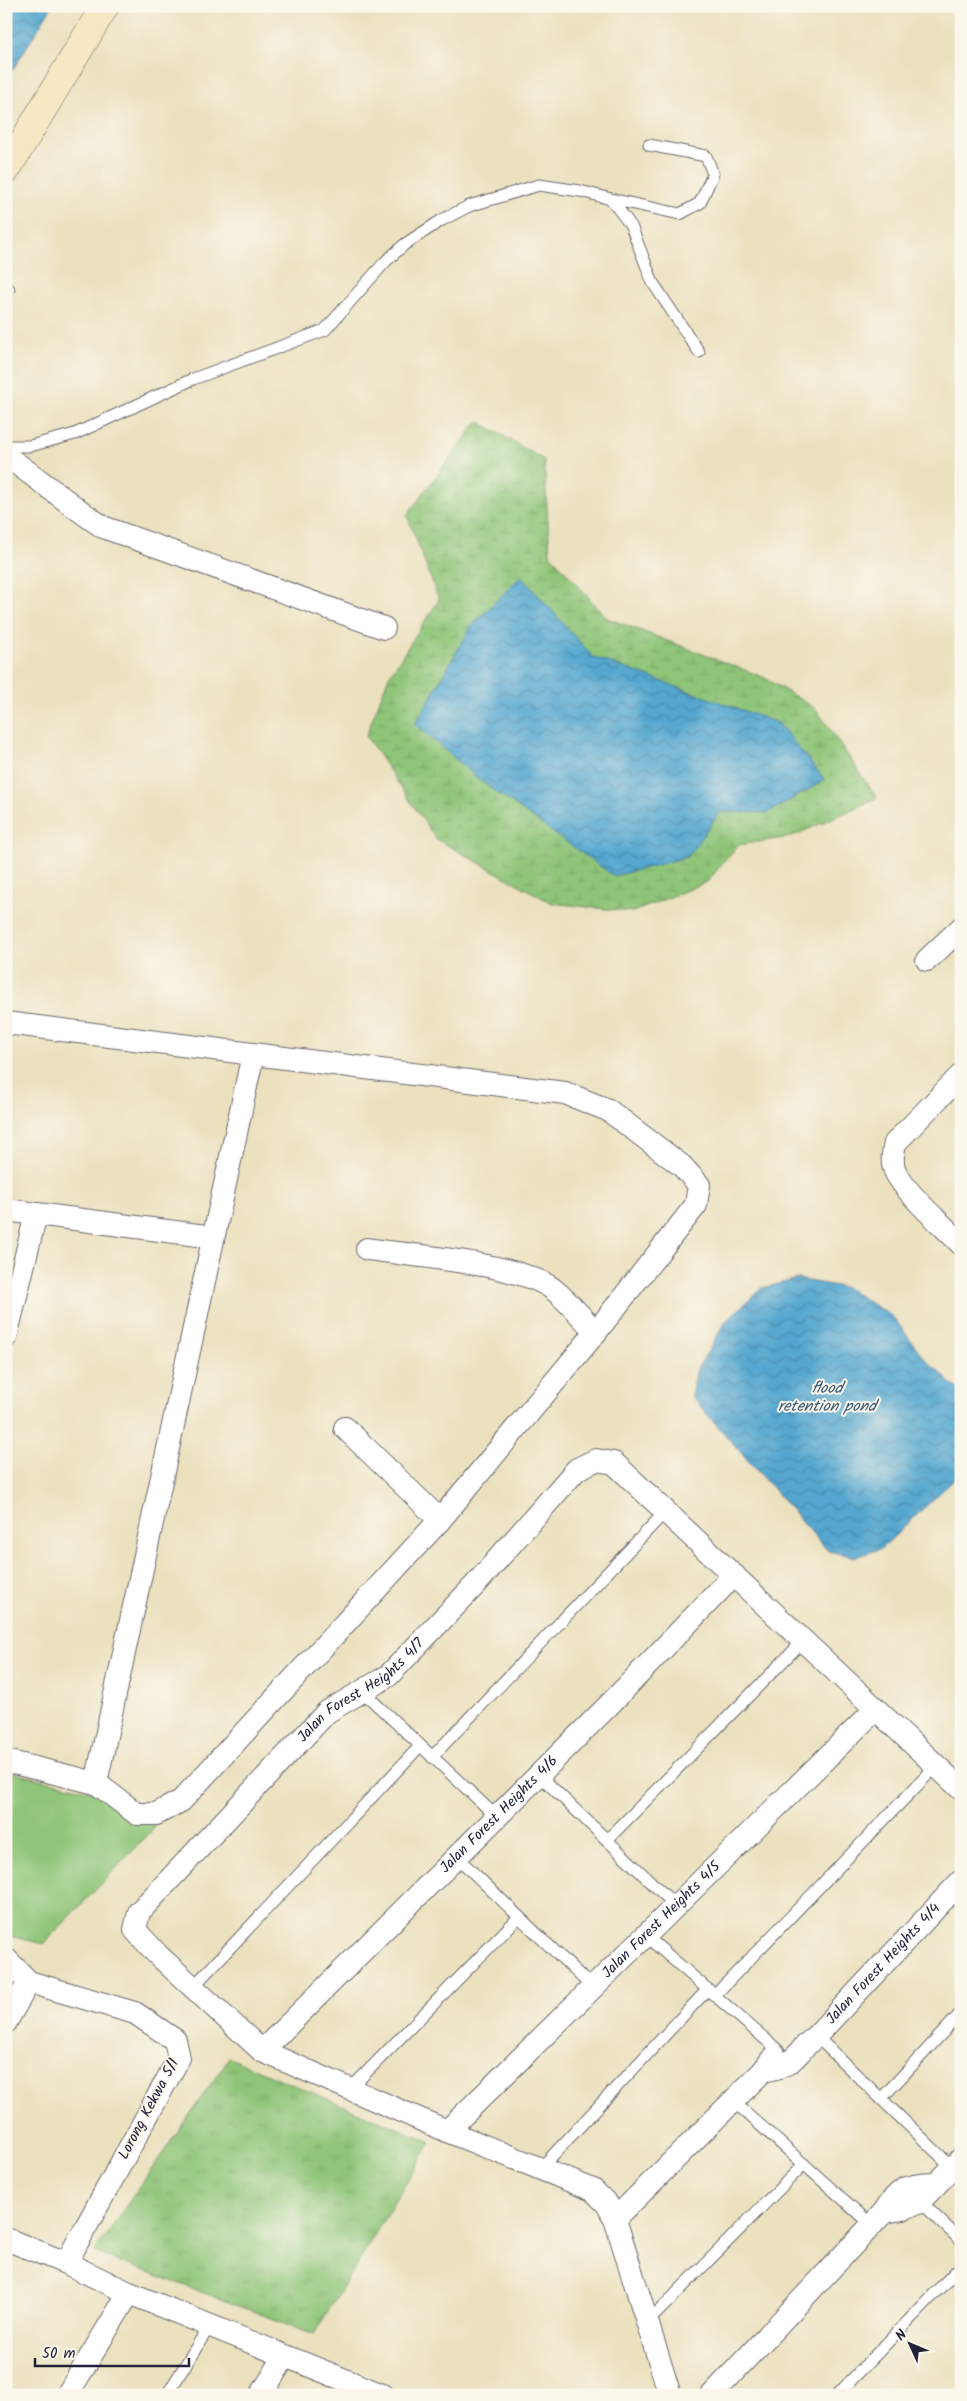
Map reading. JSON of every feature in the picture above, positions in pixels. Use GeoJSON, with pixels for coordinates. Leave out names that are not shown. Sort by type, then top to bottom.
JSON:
{"type":"FeatureCollection","features":[{"type":"Feature","properties":{"kind":"street"},"geometry":{"type":"LineString","coordinates":[[6,170],[105,6]]}},
{"type":"Feature","properties":{"kind":"street"},"geometry":{"type":"LineString","coordinates":[[6,456],[52,488],[75,509],[103,527],[384,628]]}},
{"type":"Feature","properties":{"kind":"street"},"geometry":{"type":"LineString","coordinates":[[928,960],[961,928]]}},
{"type":"Feature","properties":{"kind":"street"},"geometry":{"type":"LineString","coordinates":[[6,1023],[565,1093],[608,1110],[682,1166],[699,1185],[696,1205],[596,1332],[440,1520],[181,1801],[156,1814],[137,1814],[96,1783],[6,1761]]}},
{"type":"Feature","properties":{"kind":"street"},"geometry":{"type":"LineString","coordinates":[[96,1783],[253,1054]]}},
{"type":"Feature","properties":{"kind":"street"},"geometry":{"type":"LineString","coordinates":[[961,1075],[895,1143],[892,1156],[895,1170],[906,1188],[961,1244]]}},
{"type":"Feature","properties":{"kind":"street"},"geometry":{"type":"LineString","coordinates":[[6,1210],[213,1237]]}},
{"type":"Feature","properties":{"kind":"street"},"geometry":{"type":"LineString","coordinates":[[6,1337],[36,1214]]}},
{"type":"Feature","properties":{"kind":"street"},"geometry":{"type":"LineString","coordinates":[[367,1250],[487,1267],[530,1277],[552,1289],[596,1332]]}},
{"type":"Feature","properties":{"kind":"street"},"geometry":{"type":"LineString","coordinates":[[345,1428],[440,1520]]}},
{"type":"Feature","properties":{"kind":"street","name":"Jalan Forest Heights 4/7"},"geometry":{"type":"LineString","coordinates":[[192,1987],[158,1955],[136,1930],[139,1912],[327,1712],[388,1676],[476,1584],[577,1469],[596,1460],[614,1463],[666,1511]]}},
{"type":"Feature","properties":{"kind":"street"},"geometry":{"type":"LineString","coordinates":[[666,1511],[961,1789]]}},
{"type":"Feature","properties":{"kind":"street","name":"Jalan Forest Heights 4/6"},"geometry":{"type":"LineString","coordinates":[[262,2051],[610,1704],[734,1575]]}},
{"type":"Feature","properties":{"kind":"street","name":"Jalan Forest Heights 4/5"},"geometry":{"type":"LineString","coordinates":[[447,2131],[876,1709]]}},
{"type":"Feature","properties":{"kind":"street","name":"Jalan Forest Heights 4/4"},"geometry":{"type":"LineString","coordinates":[[763,2071],[791,2063],[961,1881]]}},
{"type":"Feature","properties":{"kind":"street"},"geometry":{"type":"LineString","coordinates":[[6,1959],[29,1982],[6,2022]]}},
{"type":"Feature","properties":{"kind":"street","name":"Lorong Kekwa 5/1"},"geometry":{"type":"LineString","coordinates":[[29,1982],[135,2013],[175,2040],[179,2058],[66,2263]]}},
{"type":"Feature","properties":{"kind":"street"},"geometry":{"type":"LineString","coordinates":[[192,1987],[262,2051],[447,2131],[593,2190],[607,2204],[615,2219],[670,2395]]}},
{"type":"Feature","properties":{"kind":"street"},"geometry":{"type":"LineString","coordinates":[[779,2051],[810,2041]]}},
{"type":"Feature","properties":{"kind":"street","name":"Jalan Forest Heights 4/4"},"geometry":{"type":"LineString","coordinates":[[615,2219],[763,2071],[779,2051]]}},
{"type":"Feature","properties":{"kind":"street"},"geometry":{"type":"LineString","coordinates":[[878,2219],[920,2200],[957,2164]]}},
{"type":"Feature","properties":{"kind":"street"},"geometry":{"type":"LineString","coordinates":[[712,2395],[878,2219],[895,2195],[911,2186],[935,2184]]}},
{"type":"Feature","properties":{"kind":"street"},"geometry":{"type":"LineString","coordinates":[[6,2239],[66,2263],[129,2293],[372,2393]]}},
{"type":"Feature","properties":{"kind":"street"},"geometry":{"type":"LineString","coordinates":[[67,2395],[129,2293]]}},
{"type":"Feature","properties":{"kind":"street"},"geometry":{"type":"LineString","coordinates":[[261,2395],[285,2356]]}},
{"type":"Feature","properties":{"kind":"lane"},"geometry":{"type":"LineString","coordinates":[[6,446],[30,446],[75,434],[193,379],[325,330],[386,262],[405,244],[442,220],[469,206],[539,184],[580,191],[680,214],[700,203],[713,174],[706,156],[649,145]]}},
{"type":"Feature","properties":{"kind":"lane"},"geometry":{"type":"LineString","coordinates":[[611,199],[631,226],[653,283],[699,352]]}},
{"type":"Feature","properties":{"kind":"lane"},"geometry":{"type":"LineString","coordinates":[[432,1757],[666,1511]]}},
{"type":"Feature","properties":{"kind":"lane"},"geometry":{"type":"LineString","coordinates":[[607,1840],[804,1640]]}},
{"type":"Feature","properties":{"kind":"lane"},"geometry":{"type":"LineString","coordinates":[[362,1691],[497,1817]]}},
{"type":"Feature","properties":{"kind":"lane"},"geometry":{"type":"LineString","coordinates":[[192,1987],[420,1746]]}},
{"type":"Feature","properties":{"kind":"lane"},"geometry":{"type":"LineString","coordinates":[[541,2168],[711,1992],[936,1766]]}},
{"type":"Feature","properties":{"kind":"lane"},"geometry":{"type":"LineString","coordinates":[[539,1775],[676,1906]]}},
{"type":"Feature","properties":{"kind":"lane"},"geometry":{"type":"LineString","coordinates":[[457,1857],[593,1988]]}},
{"type":"Feature","properties":{"kind":"lane"},"geometry":{"type":"LineString","coordinates":[[350,2089],[519,1917]]}},
{"type":"Feature","properties":{"kind":"lane"},"geometry":{"type":"LineString","coordinates":[[646,1936],[779,2051]]}},
{"type":"Feature","properties":{"kind":"lane"},"geometry":{"type":"LineString","coordinates":[[881,2099],[961,2013]]}},
{"type":"Feature","properties":{"kind":"lane"},"geometry":{"type":"LineString","coordinates":[[810,2041],[957,2164]]}},
{"type":"Feature","properties":{"kind":"lane"},"geometry":{"type":"LineString","coordinates":[[732,2100],[804,2164],[878,2219]]}},
{"type":"Feature","properties":{"kind":"lane"},"geometry":{"type":"LineString","coordinates":[[647,2323],[804,2164]]}},
{"type":"Feature","properties":{"kind":"lane"},"geometry":{"type":"LineString","coordinates":[[920,2200],[961,2241]]}},
{"type":"Feature","properties":{"kind":"lane"},"geometry":{"type":"LineString","coordinates":[[837,2395],[961,2266]]}},
{"type":"Feature","properties":{"kind":"lane"},"geometry":{"type":"LineString","coordinates":[[167,2395],[210,2326]]}},
{"type":"Feature","properties":{"kind":"green space"},"geometry":{"type":"Polygon","coordinates":[[[478,421],[544,460],[550,554],[607,618],[763,677],[816,709],[877,798],[791,837],[738,845],[707,882],[633,912],[552,903],[436,839],[366,736],[389,676],[439,600],[407,515],[478,421]]]}},
{"type":"Feature","properties":{"kind":"green space"},"geometry":{"type":"Polygon","coordinates":[[[6,1771],[92,1791],[159,1823],[44,1944],[6,1935],[6,1771]]]}},
{"type":"Feature","properties":{"kind":"green space"},"geometry":{"type":"Polygon","coordinates":[[[229,2058],[431,2142],[314,2334],[94,2252],[229,2058]]]}},
{"type":"Feature","properties":{"kind":"water"},"geometry":{"type":"Polygon","coordinates":[[[6,6],[52,6],[6,81],[6,6]]]}},
{"type":"Feature","properties":{"kind":"water"},"geometry":{"type":"Polygon","coordinates":[[[521,576],[593,657],[778,723],[825,780],[768,813],[720,812],[687,857],[614,876],[482,782],[415,724],[472,625],[521,576]]]}},
{"type":"Feature","properties":{"kind":"water","name":"flood retention pond"},"geometry":{"type":"Polygon","coordinates":[[[798,1279],[847,1288],[893,1317],[925,1359],[961,1392],[961,1473],[882,1548],[856,1557],[828,1551],[691,1396],[697,1369],[727,1320],[762,1288],[798,1279]]]}}]}
